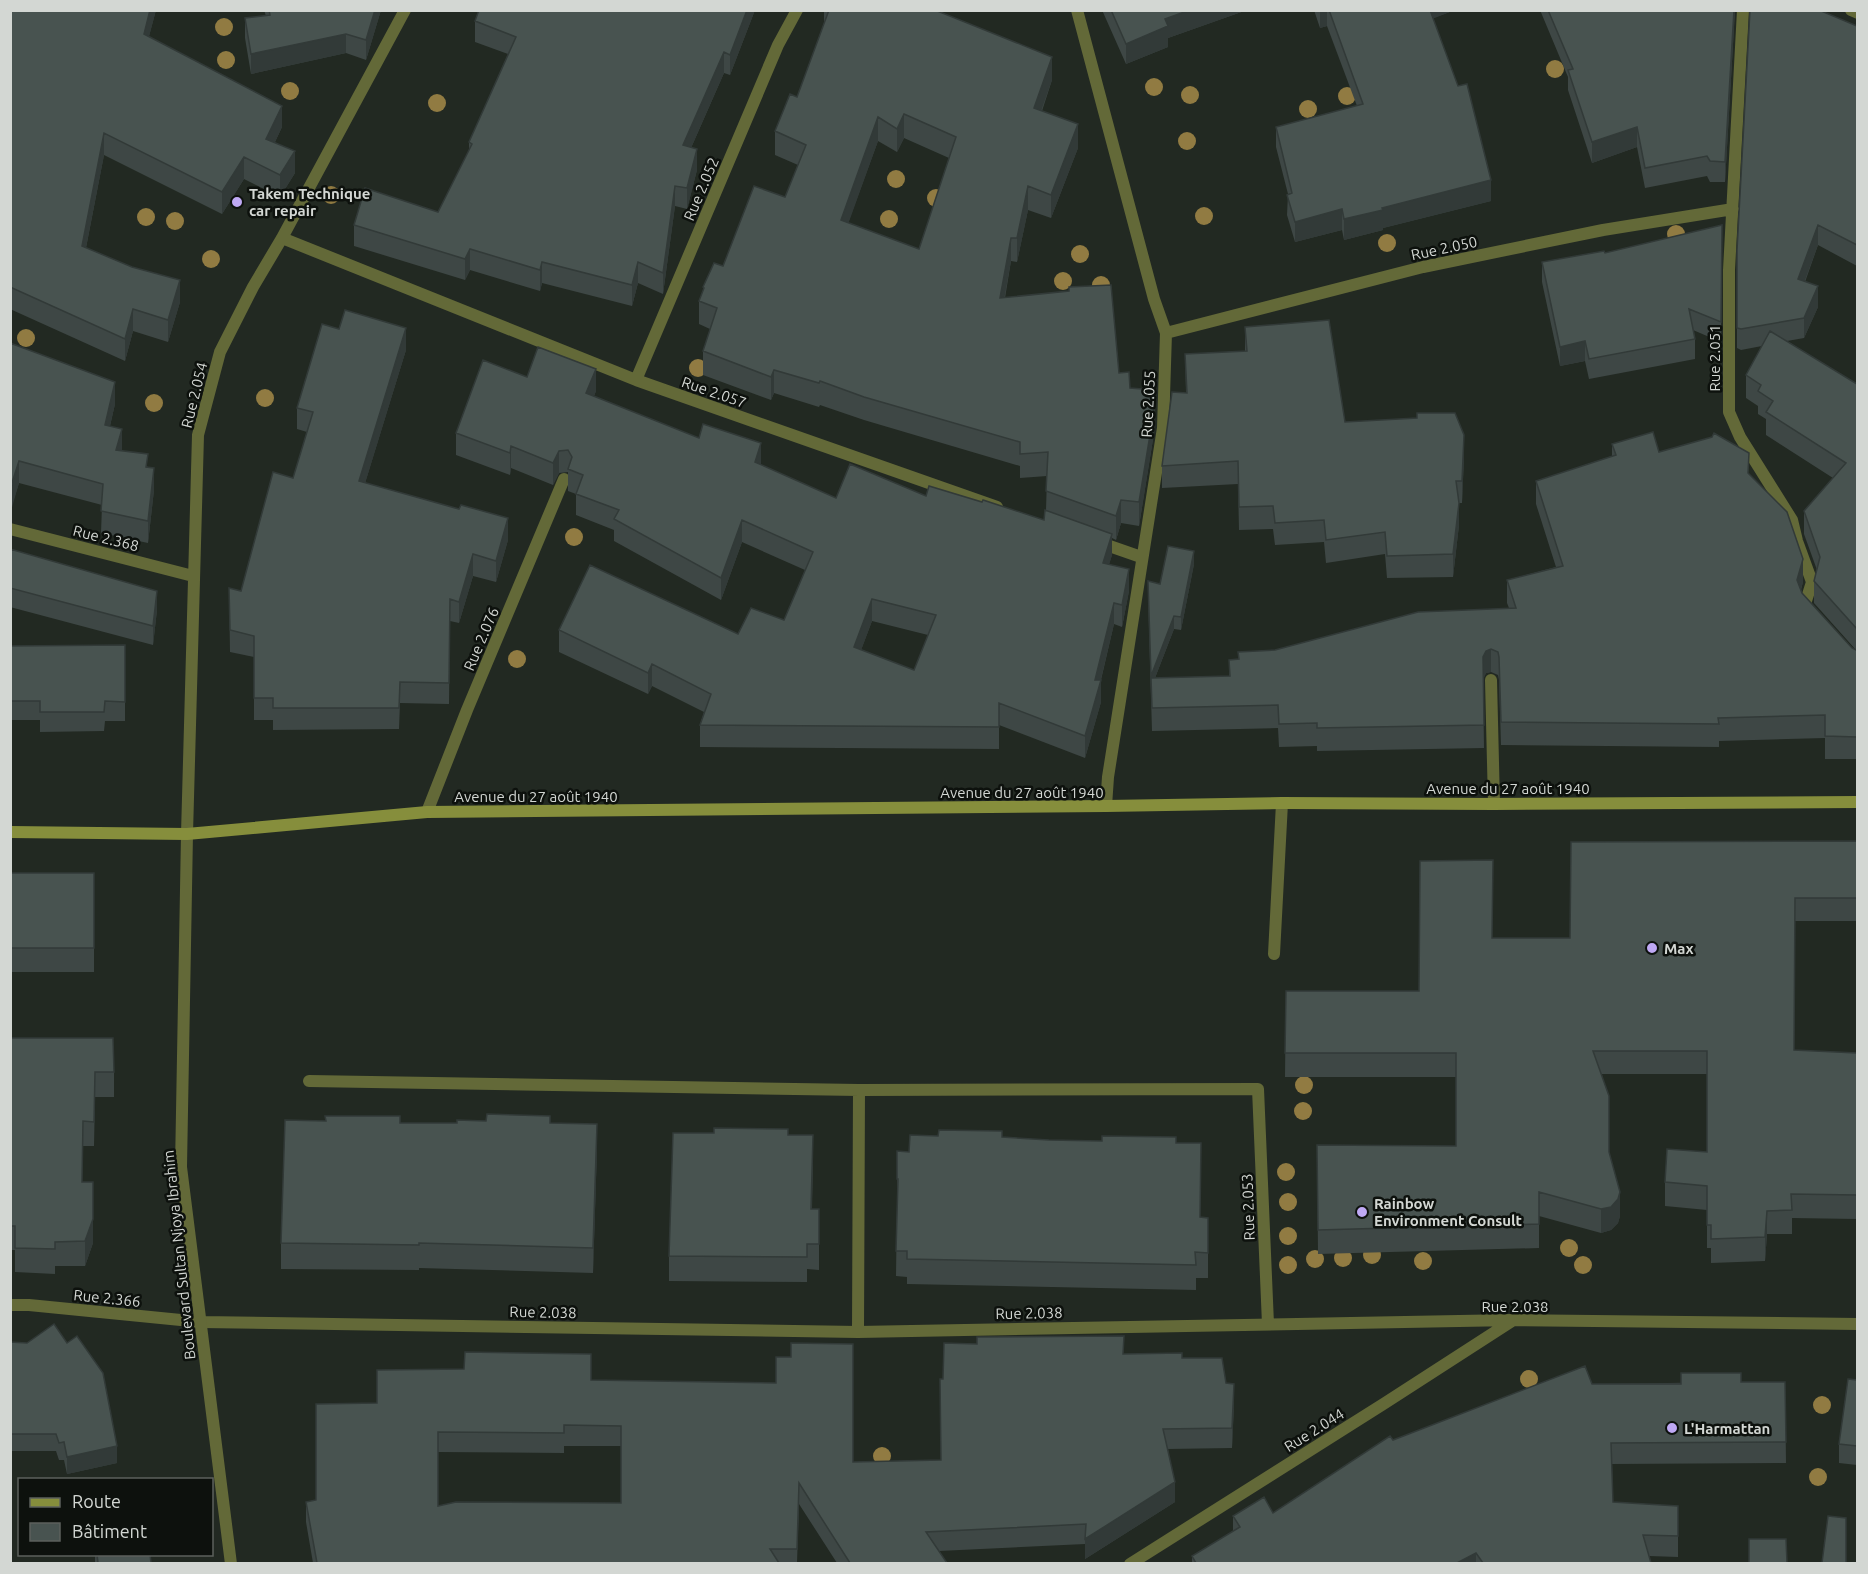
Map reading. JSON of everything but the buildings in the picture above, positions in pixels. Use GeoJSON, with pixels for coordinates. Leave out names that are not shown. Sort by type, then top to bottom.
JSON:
{"type":"FeatureCollection","features":[{"type":"Feature","properties":{"kind":"main road","name":"Avenue du 27 août 1940"},"geometry":{"type":"LineString","coordinates":[[10,832],[187,834],[427,812],[1282,803],[1857,802]]}},
{"type":"Feature","properties":{"kind":"street","name":"Rue 2.054"},"geometry":{"type":"LineString","coordinates":[[187,834],[198,435],[220,352],[253,287],[282,238],[405,10]]}},
{"type":"Feature","properties":{"kind":"street","name":"Rue 2.052"},"geometry":{"type":"LineString","coordinates":[[636,380],[778,45],[797,10]]}},
{"type":"Feature","properties":{"kind":"street","name":"Rue 2.055"},"geometry":{"type":"LineString","coordinates":[[1077,10],[1154,299],[1166,333],[1163,428],[1108,777],[1106,806]]}},
{"type":"Feature","properties":{"kind":"street","name":"Rue 2.051"},"geometry":{"type":"LineString","coordinates":[[1743,10],[1729,270],[1729,412],[1740,437],[1792,520],[1812,582],[1805,604],[1817,621]]}},
{"type":"Feature","properties":{"kind":"street"},"geometry":{"type":"LineString","coordinates":[[1851,10],[1857,13]]}},
{"type":"Feature","properties":{"kind":"street","name":"Rue 2.050"},"geometry":{"type":"LineString","coordinates":[[1166,333],[1423,267],[1603,230],[1733,209]]}},
{"type":"Feature","properties":{"kind":"street","name":"Rue 2.057"},"geometry":{"type":"LineString","coordinates":[[282,238],[636,380],[1007,510]]}},
{"type":"Feature","properties":{"kind":"street","name":"Rue 2.076"},"geometry":{"type":"LineString","coordinates":[[427,812],[467,710],[564,479]]}},
{"type":"Feature","properties":{"kind":"street","name":"Rue 2.368"},"geometry":{"type":"LineString","coordinates":[[10,529],[193,576]]}},
{"type":"Feature","properties":{"kind":"street"},"geometry":{"type":"LineString","coordinates":[[1085,538],[1142,557]]}},
{"type":"Feature","properties":{"kind":"street"},"geometry":{"type":"LineString","coordinates":[[1491,680],[1494,804]]}},
{"type":"Feature","properties":{"kind":"street"},"geometry":{"type":"LineString","coordinates":[[1274,954],[1282,803]]}},
{"type":"Feature","properties":{"kind":"street","name":"Boulevard Sultan Njoya Ibrahim"},"geometry":{"type":"LineString","coordinates":[[187,834],[181,1167],[231,1563]]}},
{"type":"Feature","properties":{"kind":"street"},"geometry":{"type":"LineString","coordinates":[[309,1081],[859,1090],[858,1332]]}},
{"type":"Feature","properties":{"kind":"street","name":"Rue 2.053"},"geometry":{"type":"LineString","coordinates":[[859,1090],[1258,1089],[1268,1323]]}},
{"type":"Feature","properties":{"kind":"street","name":"Rue 2.366"},"geometry":{"type":"LineString","coordinates":[[10,1305],[201,1322]]}},
{"type":"Feature","properties":{"kind":"street","name":"Rue 2.038"},"geometry":{"type":"LineString","coordinates":[[201,1322],[858,1332],[1513,1320],[1857,1324]]}},
{"type":"Feature","properties":{"kind":"street","name":"Rue 2.044"},"geometry":{"type":"LineString","coordinates":[[1130,1563],[1385,1404],[1513,1320]]}},
{"type":"Feature","properties":{"kind":"place","name":"Takem Technique car repair"},"geometry":{"type":"Point","coordinates":[237,202]}},
{"type":"Feature","properties":{"kind":"place","name":"Max"},"geometry":{"type":"Point","coordinates":[1652,948]}},
{"type":"Feature","properties":{"kind":"place","name":"Rainbow Environment Consult"},"geometry":{"type":"Point","coordinates":[1362,1212]}},
{"type":"Feature","properties":{"kind":"place","name":"L'Harmattan"},"geometry":{"type":"Point","coordinates":[1672,1428]}}]}
